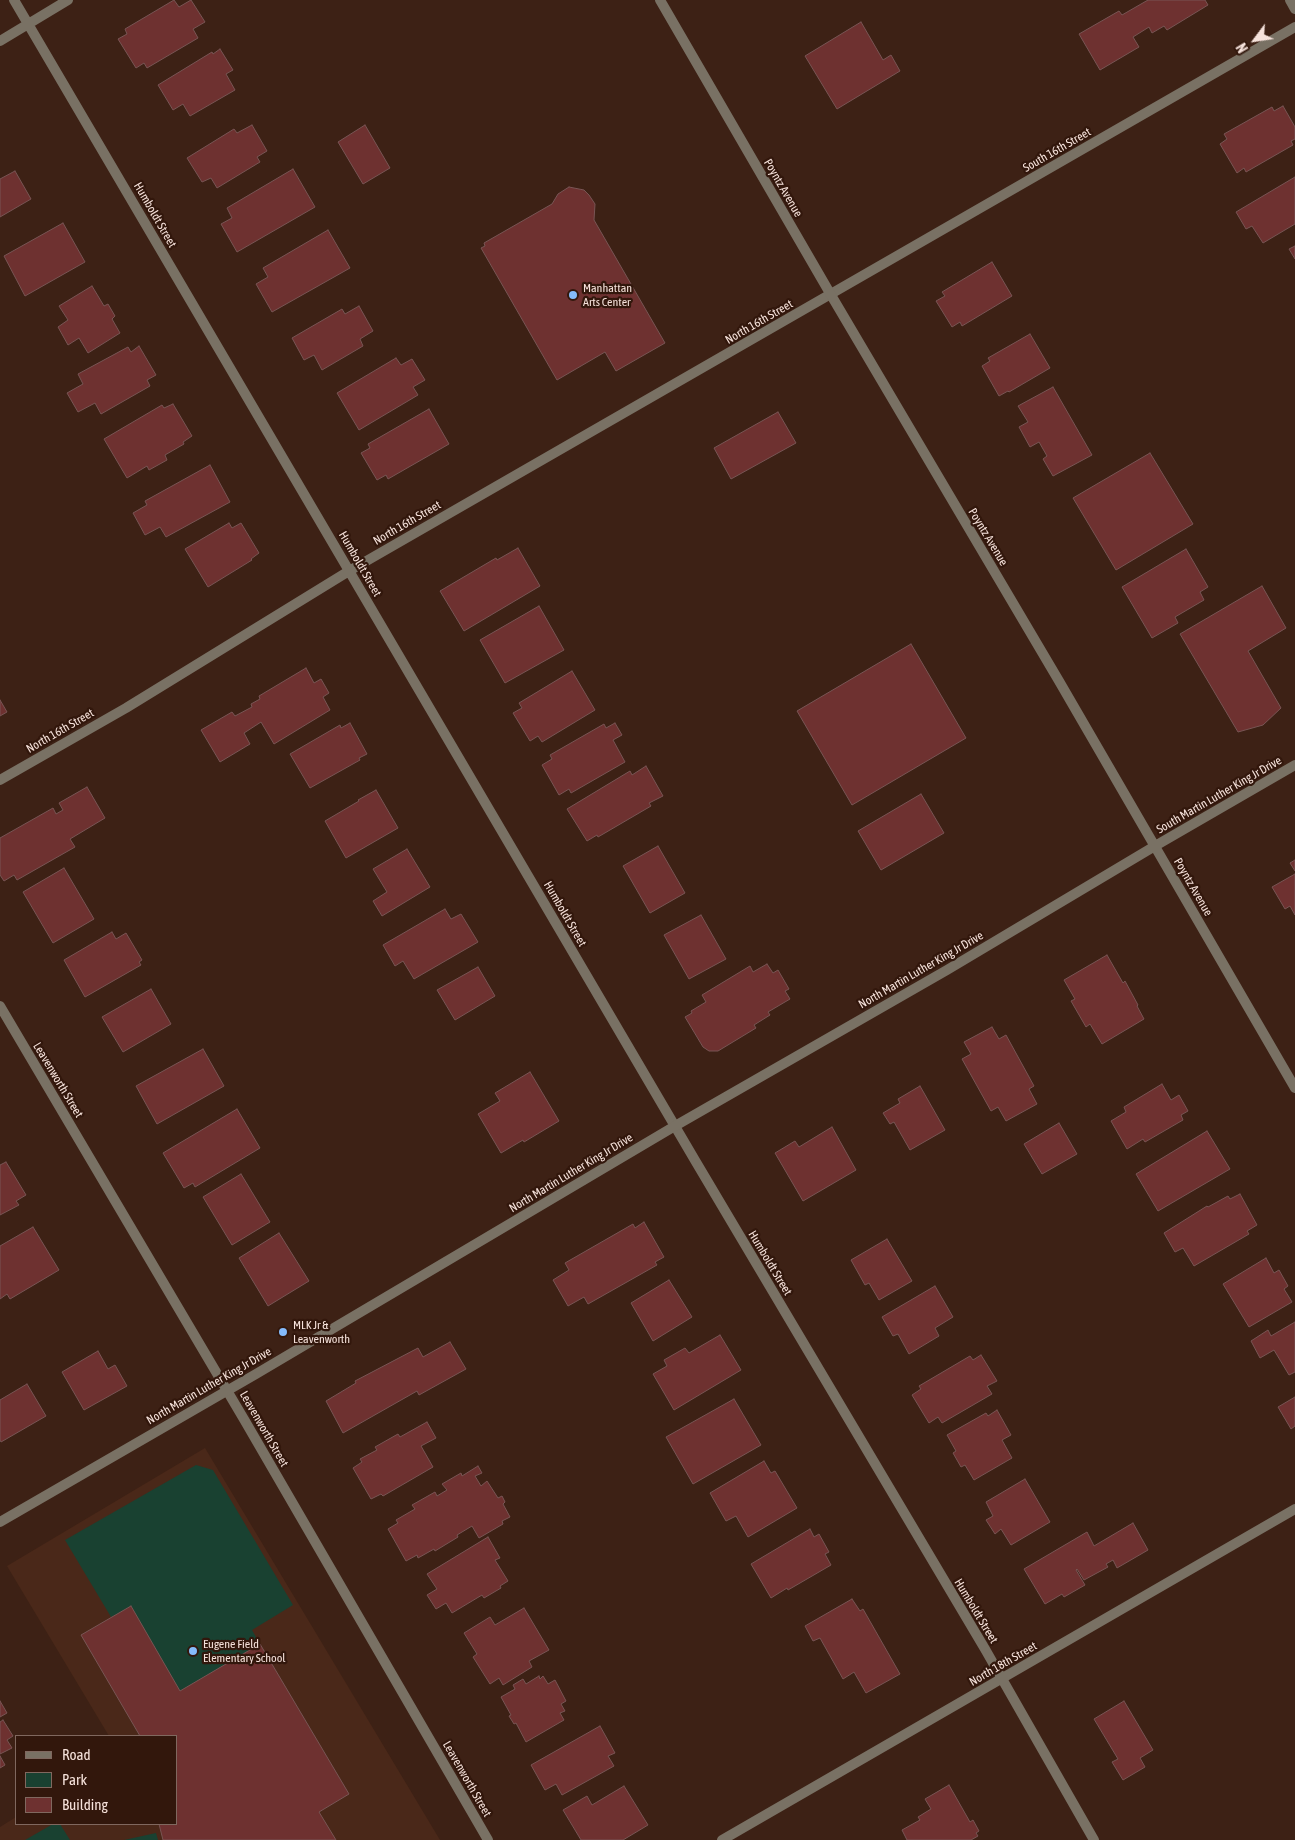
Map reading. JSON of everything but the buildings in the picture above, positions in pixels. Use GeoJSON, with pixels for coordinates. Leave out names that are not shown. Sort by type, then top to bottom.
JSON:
{"type":"FeatureCollection","features":[{"type":"Feature","properties":{"kind":"street","name":"Humboldt Street"},"geometry":{"type":"LineString","coordinates":[[14,0],[1002,1679],[1094,1840]]}},
{"type":"Feature","properties":{"kind":"street"},"geometry":{"type":"LineString","coordinates":[[0,41],[68,0]]}},
{"type":"Feature","properties":{"kind":"street","name":"Poyntz Avenue"},"geometry":{"type":"LineString","coordinates":[[660,0],[830,295],[1155,846],[1295,1088]]}},
{"type":"Feature","properties":{"kind":"street"},"geometry":{"type":"LineString","coordinates":[[1290,0],[1295,9]]}},
{"type":"Feature","properties":{"kind":"street","name":"South 16th Street"},"geometry":{"type":"LineString","coordinates":[[830,295],[1295,27]]}},
{"type":"Feature","properties":{"kind":"street","name":"North 16th Street"},"geometry":{"type":"LineString","coordinates":[[0,780],[134,703],[349,571],[830,295]]}},
{"type":"Feature","properties":{"kind":"street","name":"South Martin Luther King Jr Drive"},"geometry":{"type":"LineString","coordinates":[[1155,846],[1295,765]]}},
{"type":"Feature","properties":{"kind":"street","name":"North Martin Luther King Jr Drive"},"geometry":{"type":"LineString","coordinates":[[0,1522],[227,1391],[675,1126],[947,970],[1155,846]]}},
{"type":"Feature","properties":{"kind":"street","name":"Leavenworth Street"},"geometry":{"type":"LineString","coordinates":[[0,1006],[488,1840]]}},
{"type":"Feature","properties":{"kind":"street","name":"North 18th Street"},"geometry":{"type":"LineString","coordinates":[[722,1840],[1295,1509]]}},
{"type":"Feature","properties":{"kind":"shaded area","name":"Eugene Field Elementary School"},"geometry":{"type":"Polygon","coordinates":[[[205,1448],[440,1840],[0,1840],[0,1827],[15,1818],[15,1825],[178,1825],[178,1735],[108,1735],[7,1566],[205,1448]]]}},
{"type":"Feature","properties":{"kind":"green space"},"geometry":{"type":"Polygon","coordinates":[[[196,1465],[213,1470],[293,1605],[252,1630],[260,1644],[180,1691],[131,1607],[111,1617],[65,1540],[196,1465]]]}},
{"type":"Feature","properties":{"kind":"green space"},"geometry":{"type":"Polygon","coordinates":[[[51,1825],[61,1825],[70,1840],[25,1840],[51,1825]]]}},
{"type":"Feature","properties":{"kind":"green space"},"geometry":{"type":"Polygon","coordinates":[[[156,1833],[158,1840],[124,1840],[156,1833]]]}},
{"type":"Feature","properties":{"kind":"place","name":"Manhattan Arts Center"},"geometry":{"type":"Point","coordinates":[573,295]}},
{"type":"Feature","properties":{"kind":"place","name":"MLK Jr & Leavenworth"},"geometry":{"type":"Point","coordinates":[283,1332]}},
{"type":"Feature","properties":{"kind":"place","name":"Eugene Field Elementary School"},"geometry":{"type":"Point","coordinates":[193,1651]}}]}
